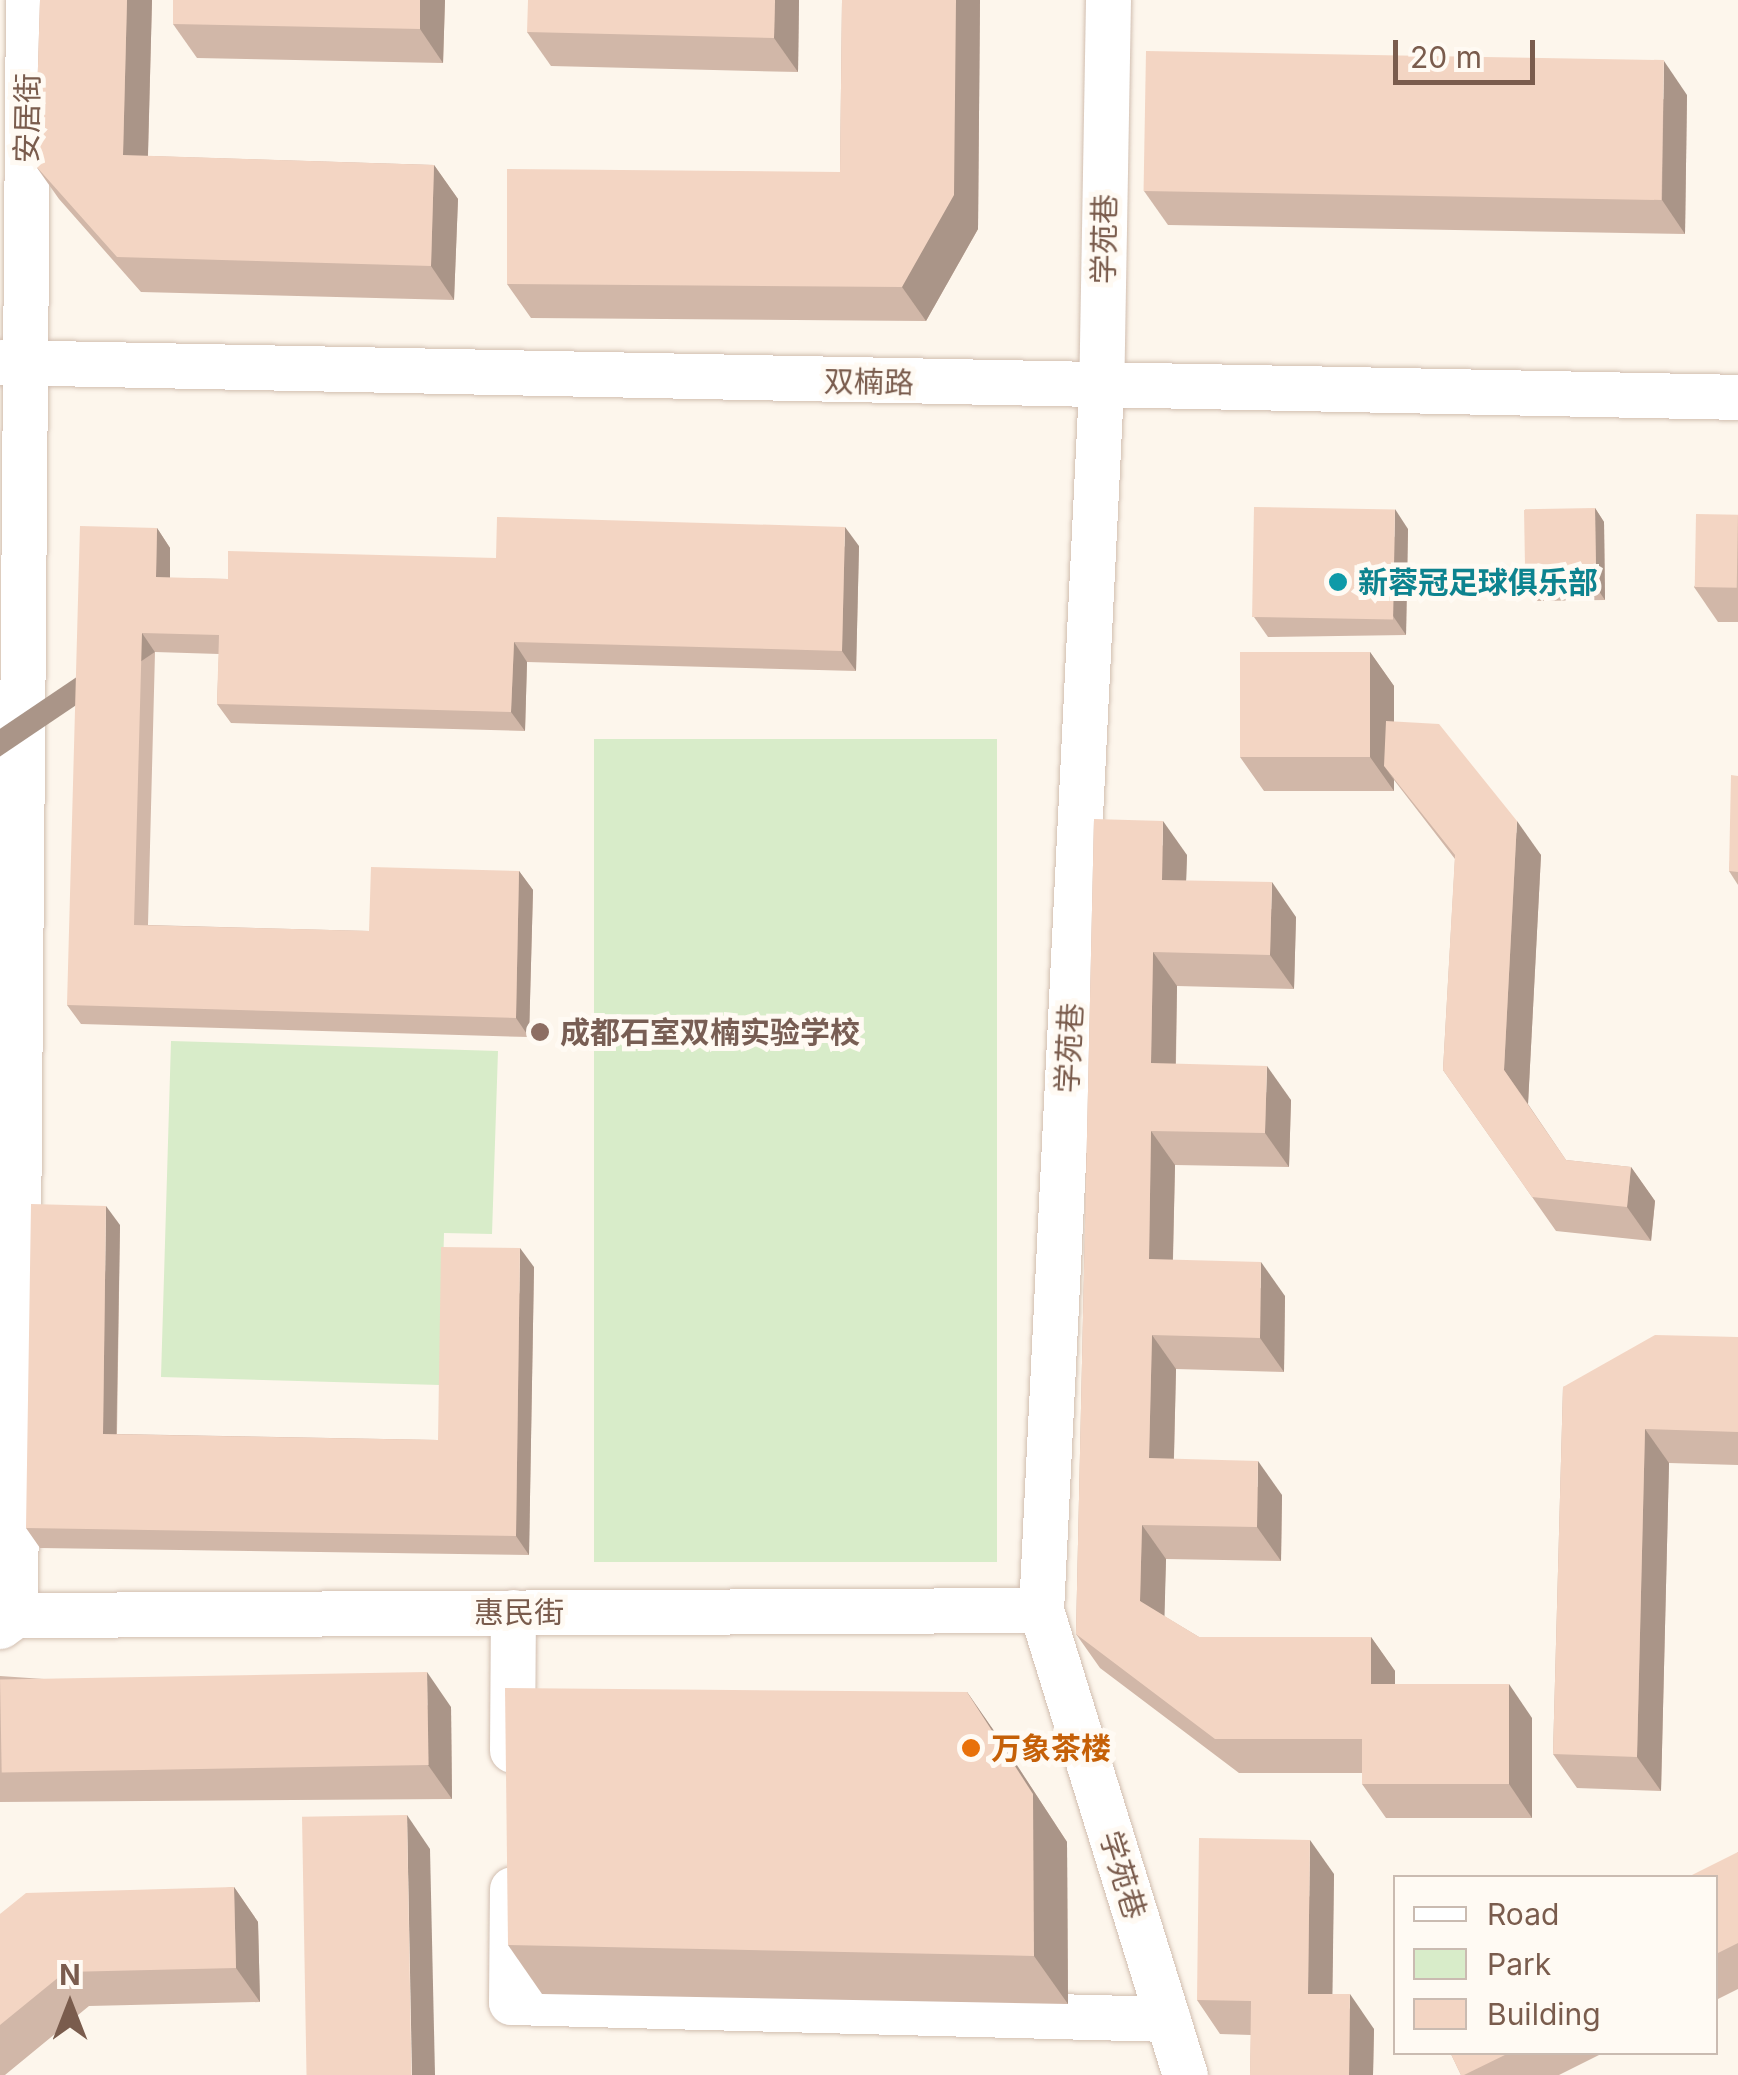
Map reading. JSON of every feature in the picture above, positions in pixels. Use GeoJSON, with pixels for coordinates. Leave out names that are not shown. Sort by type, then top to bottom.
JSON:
{"type":"FeatureCollection","features":[{"type":"Feature","properties":{"kind":"street","name":"安居街"},"geometry":{"type":"LineString","coordinates":[[7,1621],[12,362],[28,0]]}},
{"type":"Feature","properties":{"kind":"street","name":"学苑巷"},"geometry":{"type":"LineString","coordinates":[[1108,0],[1101,388],[1042,1610],[1185,2075]]}},
{"type":"Feature","properties":{"kind":"street","name":"双楠路"},"geometry":{"type":"LineString","coordinates":[[12,362],[1101,388],[1738,397]]}},
{"type":"Feature","properties":{"kind":"street","name":"惠民街"},"geometry":{"type":"LineString","coordinates":[[7,1621],[513,1612],[1042,1610]]}},
{"type":"Feature","properties":{"kind":"street"},"geometry":{"type":"LineString","coordinates":[[512,1788],[513,1612]]}},
{"type":"Feature","properties":{"kind":"street"},"geometry":{"type":"LineString","coordinates":[[512,1846],[511,2002],[1168,2019]]}},
{"type":"Feature","properties":{"kind":"green space"},"geometry":{"type":"Polygon","coordinates":[[[594,739],[997,739],[997,1562],[594,1562],[594,739]]]}},
{"type":"Feature","properties":{"kind":"green space"},"geometry":{"type":"Polygon","coordinates":[[[171,1041],[498,1051],[492,1234],[444,1233],[440,1385],[161,1377],[171,1041]]]}},
{"type":"Feature","properties":{"kind":"building"},"geometry":{"type":"Polygon","coordinates":[[[40,0],[127,0],[123,155],[434,165],[431,266],[117,257],[35,165],[40,0]]]}},
{"type":"Feature","properties":{"kind":"building"},"geometry":{"type":"Polygon","coordinates":[[[173,0],[420,0],[420,29],[173,24],[173,0]]]}},
{"type":"Feature","properties":{"kind":"building"},"geometry":{"type":"Polygon","coordinates":[[[528,0],[775,0],[774,38],[527,32],[528,0]]]}},
{"type":"Feature","properties":{"kind":"building"},"geometry":{"type":"Polygon","coordinates":[[[842,0],[956,0],[954,195],[902,287],[507,284],[507,169],[840,172],[842,0]]]}},
{"type":"Feature","properties":{"kind":"building"},"geometry":{"type":"Polygon","coordinates":[[[1146,51],[1664,60],[1661,200],[1144,191],[1146,51]]]}},
{"type":"Feature","properties":{"kind":"building","name":"新蓉冠足球俱乐部"},"geometry":{"type":"Polygon","coordinates":[[[1254,507],[1395,509],[1393,619],[1252,617],[1254,507]]]}},
{"type":"Feature","properties":{"kind":"building"},"geometry":{"type":"Polygon","coordinates":[[[1595,508],[1596,587],[1525,588],[1524,509],[1595,508]]]}},
{"type":"Feature","properties":{"kind":"building"},"geometry":{"type":"Polygon","coordinates":[[[1696,514],[1738,515],[1737,588],[1695,587],[1696,514]]]}},
{"type":"Feature","properties":{"kind":"building"},"geometry":{"type":"Polygon","coordinates":[[[497,517],[845,527],[842,651],[514,642],[511,712],[217,704],[219,635],[142,633],[134,925],[369,931],[371,867],[519,871],[516,1018],[67,1005],[80,526],[157,528],[156,577],[228,579],[228,551],[496,558],[497,517]]]}},
{"type":"Feature","properties":{"kind":"building"},"geometry":{"type":"Polygon","coordinates":[[[1240,652],[1370,652],[1370,757],[1240,757],[1240,652]]]}},
{"type":"Feature","properties":{"kind":"building"},"geometry":{"type":"Polygon","coordinates":[[[1386,721],[1439,724],[1517,821],[1504,1070],[1566,1160],[1631,1167],[1627,1207],[1532,1197],[1443,1070],[1455,855],[1384,766],[1386,721]]]}},
{"type":"Feature","properties":{"kind":"building"},"geometry":{"type":"Polygon","coordinates":[[[1731,775],[1738,776],[1738,872],[1729,871],[1731,775]]]}},
{"type":"Feature","properties":{"kind":"building"},"geometry":{"type":"Polygon","coordinates":[[[1094,819],[1163,821],[1162,880],[1272,882],[1270,955],[1153,952],[1151,1063],[1267,1066],[1265,1133],[1151,1131],[1149,1259],[1261,1262],[1260,1338],[1152,1335],[1149,1458],[1258,1461],[1257,1527],[1142,1525],[1140,1601],[1199,1637],[1371,1637],[1371,1684],[1509,1684],[1509,1784],[1362,1784],[1362,1739],[1215,1739],[1076,1634],[1094,819]]]}},
{"type":"Feature","properties":{"kind":"building"},"geometry":{"type":"Polygon","coordinates":[[[31,1204],[106,1206],[103,1434],[438,1440],[441,1247],[520,1248],[516,1536],[26,1528],[31,1204]]]}},
{"type":"Feature","properties":{"kind":"building"},"geometry":{"type":"Polygon","coordinates":[[[1655,1335],[1738,1337],[1738,1432],[1645,1429],[1637,1757],[1553,1754],[1563,1387],[1655,1335]]]}},
{"type":"Feature","properties":{"kind":"building"},"geometry":{"type":"Polygon","coordinates":[[[427,1672],[429,1765],[2,1772],[0,1679],[427,1672]]]}},
{"type":"Feature","properties":{"kind":"building"},"geometry":{"type":"Polygon","coordinates":[[[505,1688],[967,1692],[1033,1794],[1034,1956],[508,1945],[505,1688]]]}},
{"type":"Feature","properties":{"kind":"building"},"geometry":{"type":"Polygon","coordinates":[[[407,1815],[412,2075],[307,2075],[302,1817],[407,1815]]]}},
{"type":"Feature","properties":{"kind":"building"},"geometry":{"type":"Polygon","coordinates":[[[1199,1838],[1310,1840],[1308,1994],[1350,1994],[1349,2075],[1250,2075],[1251,2001],[1197,2000],[1199,1838]]]}},
{"type":"Feature","properties":{"kind":"building"},"geometry":{"type":"Polygon","coordinates":[[[1738,1852],[1738,1943],[1718,1953],[1718,1875],[1692,1875],[1738,1852]]]}},
{"type":"Feature","properties":{"kind":"building"},"geometry":{"type":"Polygon","coordinates":[[[234,1887],[236,1968],[65,1972],[0,2025],[0,1914],[26,1893],[234,1887]]]}},
{"type":"Feature","properties":{"kind":"building"},"geometry":{"type":"Polygon","coordinates":[[[1451,2055],[1505,2055],[1464,2075],[1451,2055]]]}},
{"type":"Feature","properties":{"kind":"place","name":"新蓉冠足球俱乐部"},"geometry":{"type":"Point","coordinates":[1338,582]}},
{"type":"Feature","properties":{"kind":"place","name":"成都石室双楠实验学校"},"geometry":{"type":"Point","coordinates":[540,1032]}},
{"type":"Feature","properties":{"kind":"place","name":"万象茶楼"},"geometry":{"type":"Point","coordinates":[971,1748]}}]}
